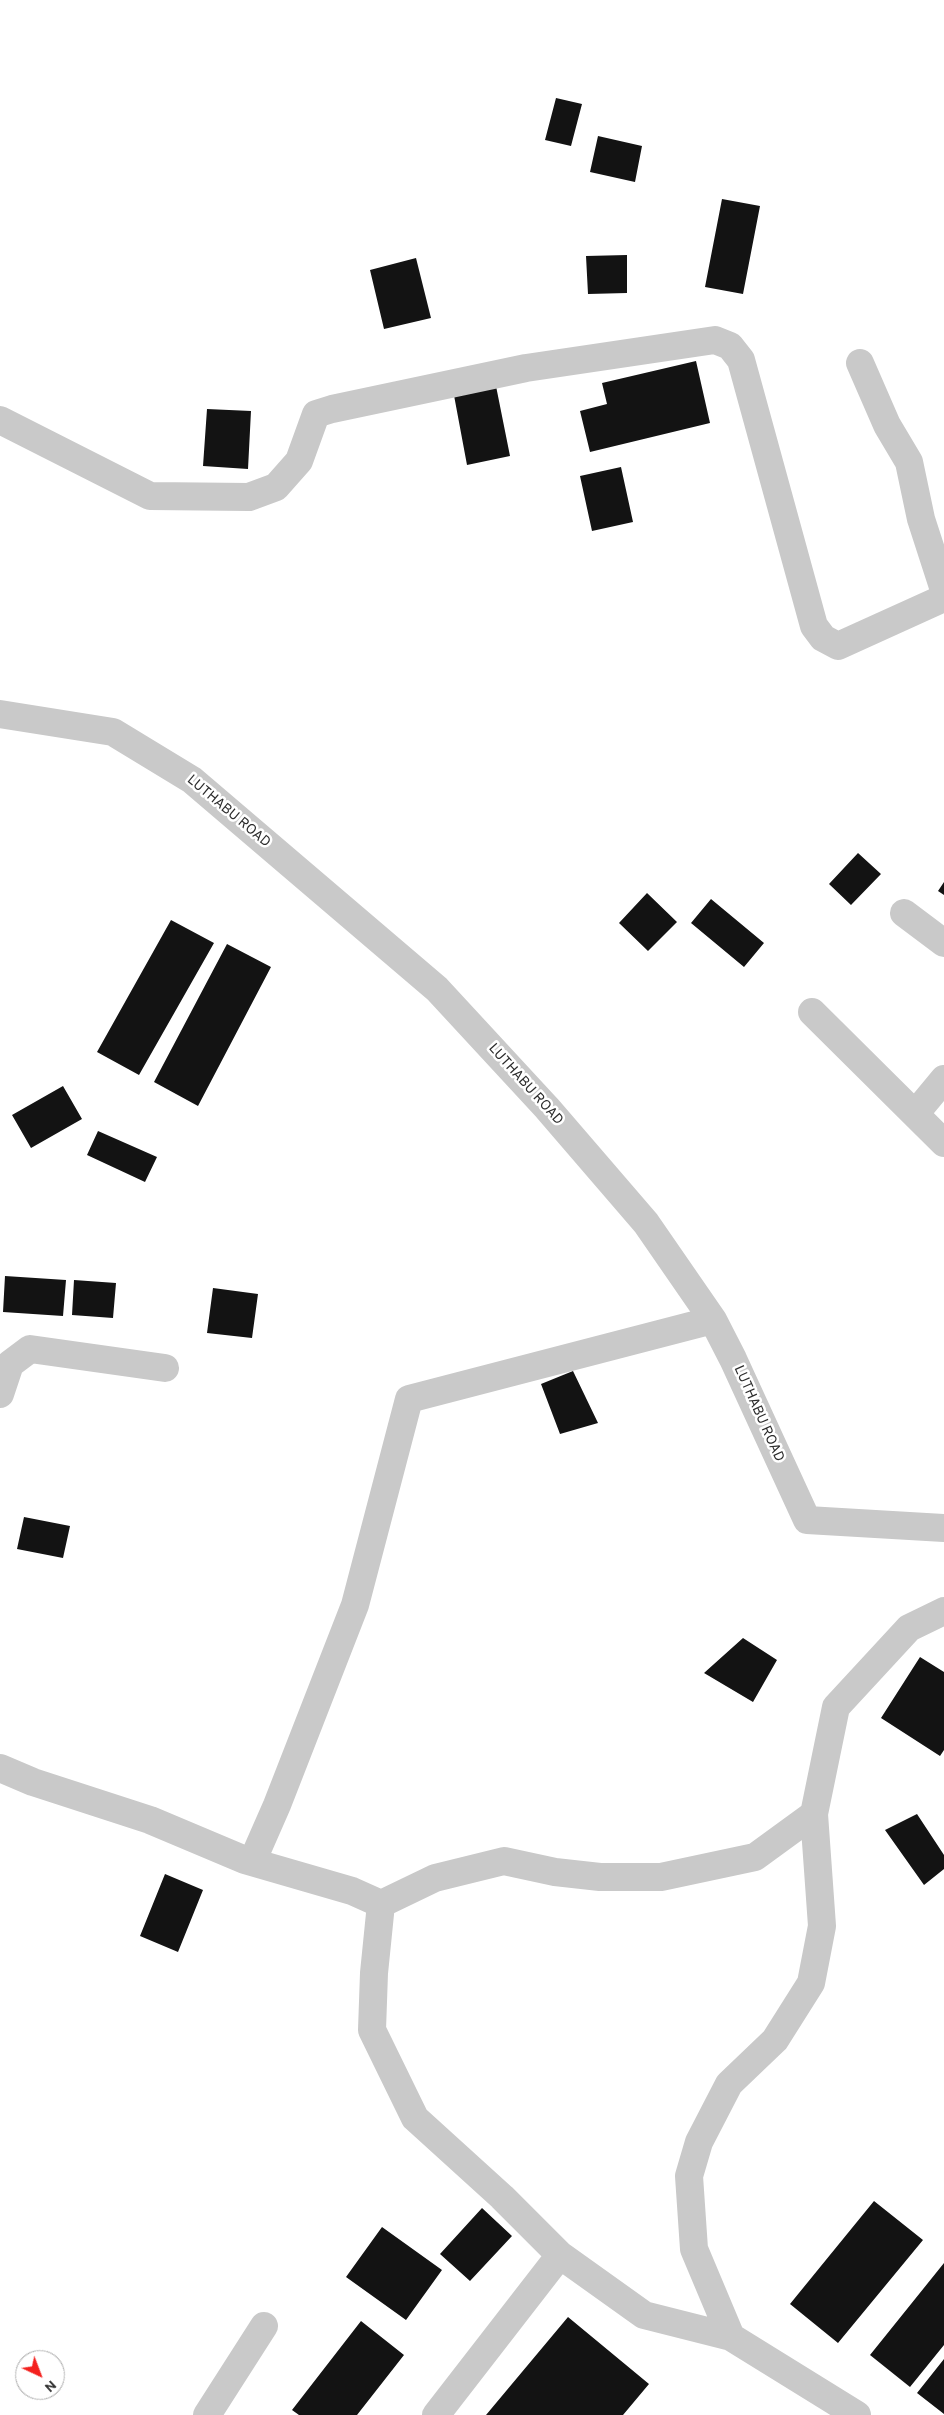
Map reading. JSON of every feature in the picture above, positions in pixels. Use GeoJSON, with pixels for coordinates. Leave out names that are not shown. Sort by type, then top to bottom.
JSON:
{"type":"FeatureCollection","features":[{"type":"Feature","properties":{"kind":"street"},"geometry":{"type":"LineString","coordinates":[[0,420],[150,496],[249,498],[276,487],[298,461],[316,414],[526,368],[716,340],[730,346],[741,360],[814,626],[823,638],[838,646],[944,598]]}},
{"type":"Feature","properties":{"kind":"street"},"geometry":{"type":"LineString","coordinates":[[860,363],[888,424],[909,462],[921,519],[944,590]]}},
{"type":"Feature","properties":{"kind":"street","name":"LUTHABU ROAD"},"geometry":{"type":"LineString","coordinates":[[0,714],[113,732],[192,780],[437,989],[548,1108],[646,1223],[713,1320],[733,1359],[807,1520],[944,1528]]}},
{"type":"Feature","properties":{"kind":"street"},"geometry":{"type":"LineString","coordinates":[[904,912],[944,943]]}},
{"type":"Feature","properties":{"kind":"street"},"geometry":{"type":"LineString","coordinates":[[812,1012],[944,1142]]}},
{"type":"Feature","properties":{"kind":"street"},"geometry":{"type":"LineString","coordinates":[[915,1114],[944,1079]]}},
{"type":"Feature","properties":{"kind":"street"},"geometry":{"type":"LineString","coordinates":[[252,1862],[277,1805],[355,1605],[409,1399],[713,1320]]}},
{"type":"Feature","properties":{"kind":"street"},"geometry":{"type":"LineString","coordinates":[[0,1394],[10,1364],[30,1349],[165,1368]]}},
{"type":"Feature","properties":{"kind":"street"},"geometry":{"type":"LineString","coordinates":[[731,2337],[694,2249],[689,2176],[699,2142],[729,2084],[775,2040],[811,1983],[822,1926],[814,1814],[836,1708],[909,1628],[944,1611]]}},
{"type":"Feature","properties":{"kind":"street"},"geometry":{"type":"LineString","coordinates":[[0,1768],[33,1782],[150,1820],[252,1862],[352,1891],[381,1904],[435,1878],[504,1861],[555,1872],[600,1877],[661,1877],[755,1857],[814,1814]]}},
{"type":"Feature","properties":{"kind":"street"},"geometry":{"type":"LineString","coordinates":[[381,1904],[374,1973],[372,2030],[415,2118],[502,2197],[560,2255],[644,2315],[731,2337],[857,2415]]}},
{"type":"Feature","properties":{"kind":"street"},"geometry":{"type":"LineString","coordinates":[[436,2415],[560,2255]]}},
{"type":"Feature","properties":{"kind":"street"},"geometry":{"type":"LineString","coordinates":[[207,2415],[264,2326]]}},
{"type":"Feature","properties":{"kind":"building"},"geometry":{"type":"Polygon","coordinates":[[[556,98],[582,104],[571,146],[545,140],[556,98]]]}},
{"type":"Feature","properties":{"kind":"building"},"geometry":{"type":"Polygon","coordinates":[[[598,136],[642,146],[635,182],[590,172],[598,136]]]}},
{"type":"Feature","properties":{"kind":"building"},"geometry":{"type":"Polygon","coordinates":[[[722,199],[760,206],[743,294],[705,287],[722,199]]]}},
{"type":"Feature","properties":{"kind":"building"},"geometry":{"type":"Polygon","coordinates":[[[627,255],[627,293],[588,294],[586,256],[627,255]]]}},
{"type":"Feature","properties":{"kind":"building"},"geometry":{"type":"Polygon","coordinates":[[[416,258],[431,318],[384,329],[370,270],[416,258]]]}},
{"type":"Feature","properties":{"kind":"building"},"geometry":{"type":"Polygon","coordinates":[[[696,361],[710,423],[590,452],[580,411],[607,404],[602,383],[696,361]]]}},
{"type":"Feature","properties":{"kind":"building"},"geometry":{"type":"Polygon","coordinates":[[[495,381],[510,456],[467,465],[453,390],[495,381]]]}},
{"type":"Feature","properties":{"kind":"building"},"geometry":{"type":"Polygon","coordinates":[[[207,409],[251,411],[248,469],[203,466],[207,409]]]}},
{"type":"Feature","properties":{"kind":"building"},"geometry":{"type":"Polygon","coordinates":[[[621,467],[633,522],[592,531],[580,476],[621,467]]]}},
{"type":"Feature","properties":{"kind":"building"},"geometry":{"type":"Polygon","coordinates":[[[858,853],[881,874],[851,905],[829,884],[858,853]]]}},
{"type":"Feature","properties":{"kind":"building"},"geometry":{"type":"Polygon","coordinates":[[[944,882],[944,895],[938,891],[944,882]]]}},
{"type":"Feature","properties":{"kind":"building"},"geometry":{"type":"Polygon","coordinates":[[[647,893],[677,922],[648,951],[619,923],[647,893]]]}},
{"type":"Feature","properties":{"kind":"building"},"geometry":{"type":"Polygon","coordinates":[[[711,899],[764,943],[744,967],[691,923],[711,899]]]}},
{"type":"Feature","properties":{"kind":"building"},"geometry":{"type":"Polygon","coordinates":[[[171,920],[214,943],[139,1075],[97,1052],[171,920]]]}},
{"type":"Feature","properties":{"kind":"building"},"geometry":{"type":"Polygon","coordinates":[[[227,944],[271,967],[198,1106],[154,1082],[227,944]]]}},
{"type":"Feature","properties":{"kind":"building"},"geometry":{"type":"Polygon","coordinates":[[[63,1086],[82,1119],[31,1148],[12,1115],[63,1086]]]}},
{"type":"Feature","properties":{"kind":"building"},"geometry":{"type":"Polygon","coordinates":[[[98,1131],[157,1157],[145,1182],[87,1155],[98,1131]]]}},
{"type":"Feature","properties":{"kind":"building"},"geometry":{"type":"Polygon","coordinates":[[[5,1276],[66,1280],[63,1316],[3,1312],[5,1276]]]}},
{"type":"Feature","properties":{"kind":"building"},"geometry":{"type":"Polygon","coordinates":[[[74,1280],[116,1283],[113,1318],[72,1315],[74,1280]]]}},
{"type":"Feature","properties":{"kind":"building"},"geometry":{"type":"Polygon","coordinates":[[[213,1288],[258,1294],[252,1338],[207,1333],[213,1288]]]}},
{"type":"Feature","properties":{"kind":"building"},"geometry":{"type":"Polygon","coordinates":[[[573,1371],[598,1423],[560,1434],[541,1384],[573,1371]]]}},
{"type":"Feature","properties":{"kind":"building"},"geometry":{"type":"Polygon","coordinates":[[[24,1517],[70,1526],[63,1558],[17,1549],[24,1517]]]}},
{"type":"Feature","properties":{"kind":"building"},"geometry":{"type":"Polygon","coordinates":[[[743,1638],[777,1660],[753,1702],[704,1673],[743,1638]]]}},
{"type":"Feature","properties":{"kind":"building"},"geometry":{"type":"Polygon","coordinates":[[[920,1657],[944,1672],[944,1750],[940,1756],[881,1718],[920,1657]]]}},
{"type":"Feature","properties":{"kind":"building"},"geometry":{"type":"Polygon","coordinates":[[[917,1814],[944,1855],[944,1869],[924,1885],[885,1830],[917,1814]]]}},
{"type":"Feature","properties":{"kind":"building"},"geometry":{"type":"Polygon","coordinates":[[[165,1874],[203,1890],[178,1952],[140,1936],[165,1874]]]}},
{"type":"Feature","properties":{"kind":"building"},"geometry":{"type":"Polygon","coordinates":[[[874,2201],[923,2240],[838,2343],[790,2304],[874,2201]]]}},
{"type":"Feature","properties":{"kind":"building"},"geometry":{"type":"Polygon","coordinates":[[[482,2208],[512,2236],[470,2281],[440,2254],[482,2208]]]}},
{"type":"Feature","properties":{"kind":"building"},"geometry":{"type":"Polygon","coordinates":[[[382,2227],[442,2270],[406,2320],[346,2277],[382,2227]]]}},
{"type":"Feature","properties":{"kind":"building"},"geometry":{"type":"Polygon","coordinates":[[[944,2263],[944,2345],[910,2387],[870,2355],[944,2263]]]}},
{"type":"Feature","properties":{"kind":"building"},"geometry":{"type":"Polygon","coordinates":[[[568,2317],[649,2384],[623,2415],[486,2415],[568,2317]]]}},
{"type":"Feature","properties":{"kind":"building"},"geometry":{"type":"Polygon","coordinates":[[[361,2321],[404,2355],[357,2415],[299,2415],[292,2410],[361,2321]]]}},
{"type":"Feature","properties":{"kind":"building"},"geometry":{"type":"Polygon","coordinates":[[[944,2359],[944,2414],[917,2393],[944,2359]]]}}]}
